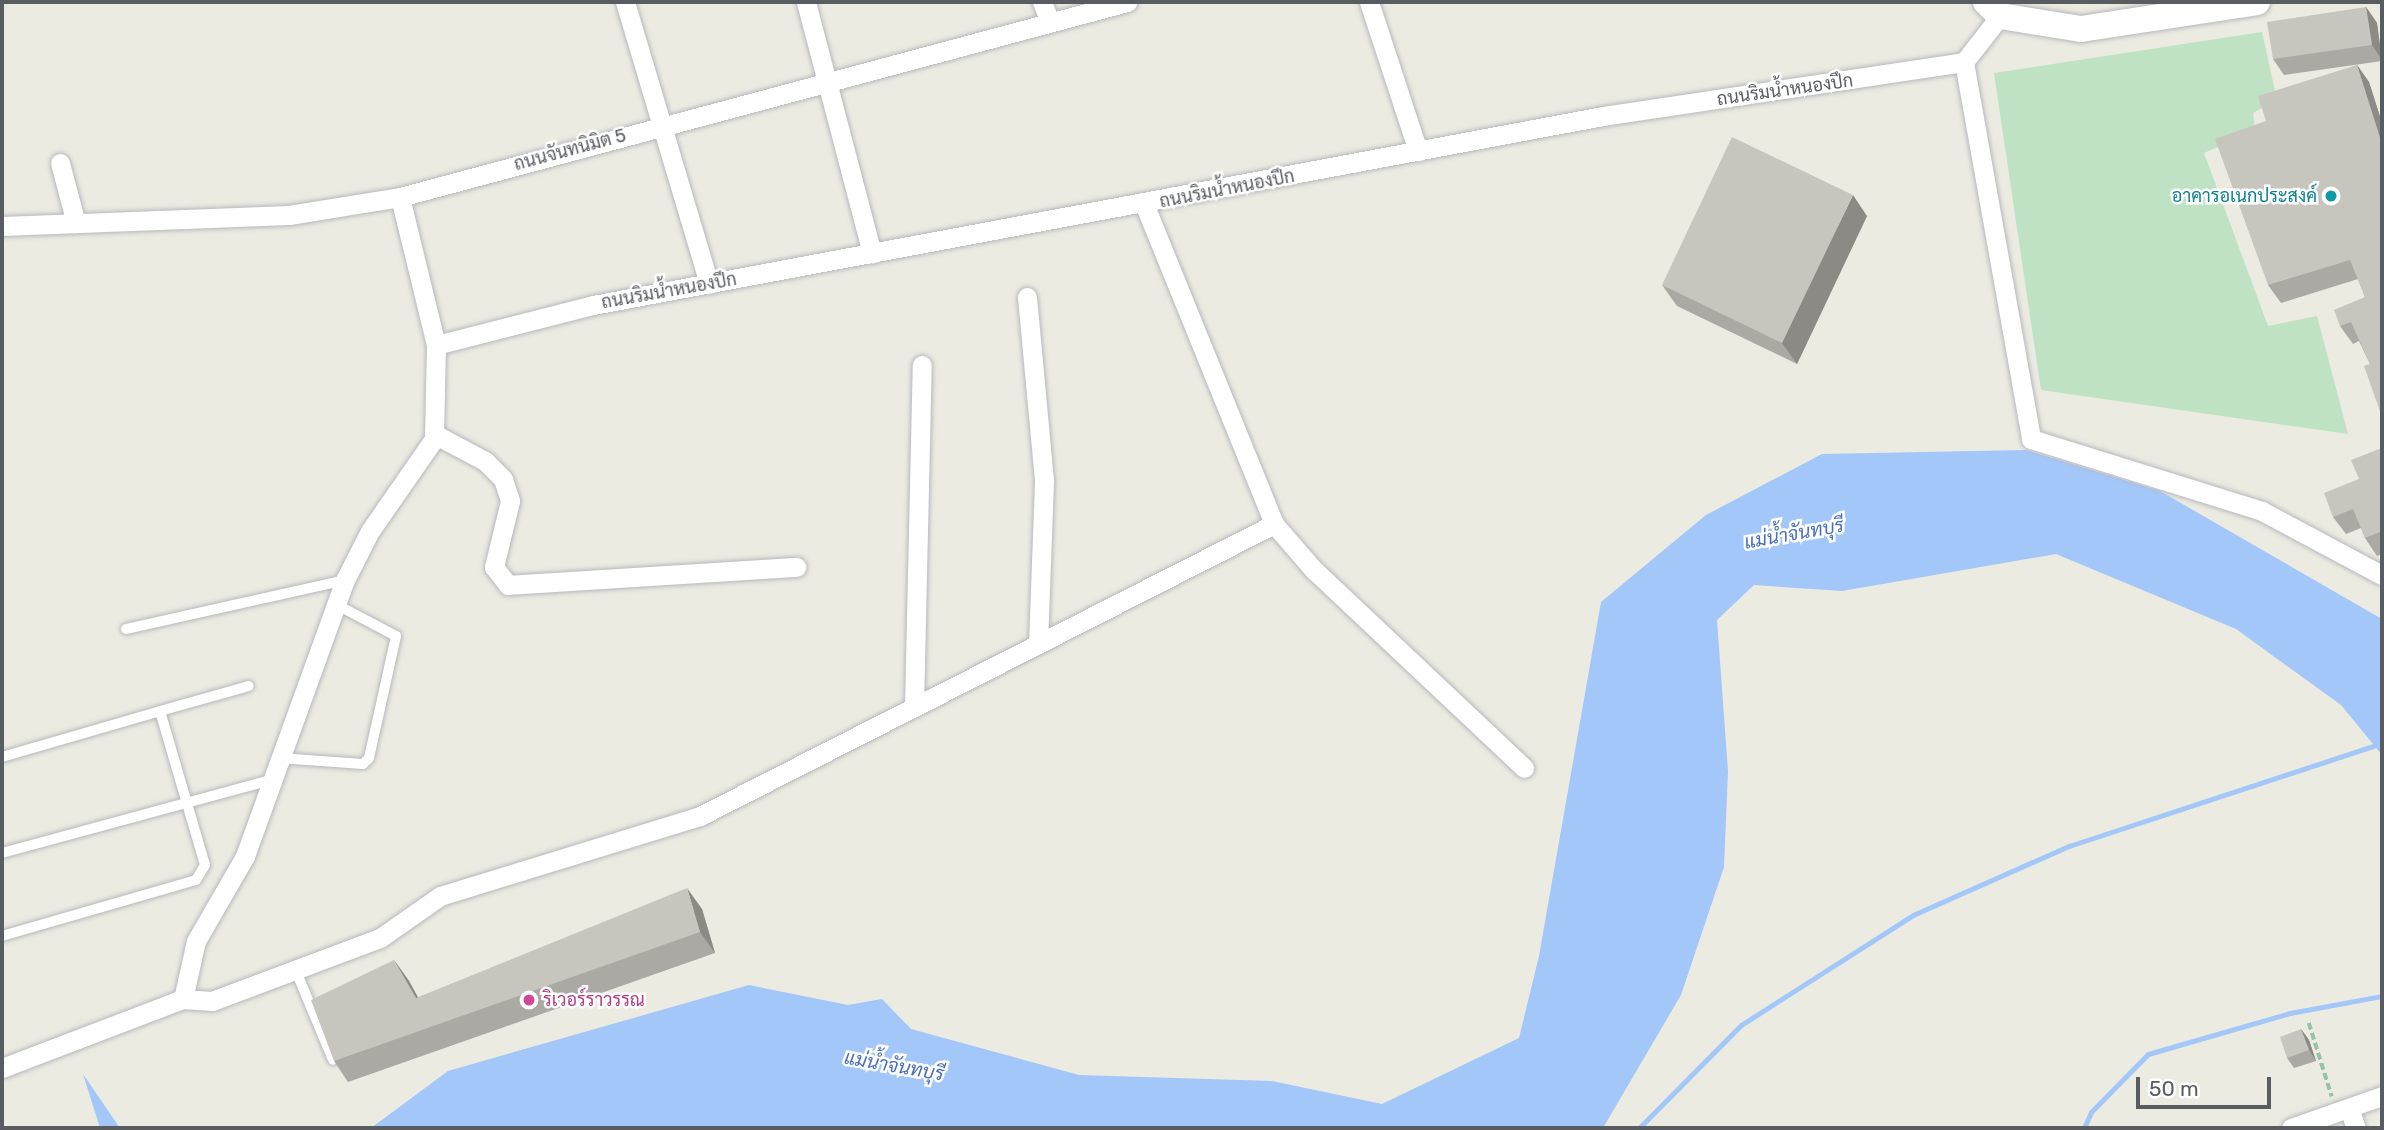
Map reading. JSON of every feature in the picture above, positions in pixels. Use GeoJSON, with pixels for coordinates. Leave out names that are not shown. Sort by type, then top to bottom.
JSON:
{"type":"FeatureCollection","features":[{"type":"Feature","properties":{"kind":"main road"},"geometry":{"type":"LineString","coordinates":[[1993,9],[2081,29],[2160,9],[2256,2]]}},
{"type":"Feature","properties":{"kind":"street"},"geometry":{"type":"LineString","coordinates":[[625,2],[709,284]]}},
{"type":"Feature","properties":{"kind":"street"},"geometry":{"type":"LineString","coordinates":[[807,2],[872,253]]}},
{"type":"Feature","properties":{"kind":"street"},"geometry":{"type":"LineString","coordinates":[[1042,2],[1050,22]]}},
{"type":"Feature","properties":{"kind":"street","name":"ถนนจันทนิมิต 5"},"geometry":{"type":"LineString","coordinates":[[2,226],[289,215],[400,197],[828,80],[1128,2]]}},
{"type":"Feature","properties":{"kind":"street"},"geometry":{"type":"LineString","coordinates":[[1369,2],[1418,151]]}},
{"type":"Feature","properties":{"kind":"street"},"geometry":{"type":"LineString","coordinates":[[1993,9],[1964,62],[2031,439],[2262,511],[2382,575]]}},
{"type":"Feature","properties":{"kind":"street","name":"ถนนริมน้ำหนองปึก"},"geometry":{"type":"LineString","coordinates":[[436,345],[593,305],[1145,206],[1603,116],[1964,62]]}},
{"type":"Feature","properties":{"kind":"street"},"geometry":{"type":"LineString","coordinates":[[60,163],[76,223]]}},
{"type":"Feature","properties":{"kind":"street"},"geometry":{"type":"LineString","coordinates":[[183,999],[196,941],[245,856],[278,758],[339,606],[345,580],[434,434],[436,345],[400,197]]}},
{"type":"Feature","properties":{"kind":"street"},"geometry":{"type":"LineString","coordinates":[[1145,206],[1275,524],[1313,569],[1524,768]]}},
{"type":"Feature","properties":{"kind":"street"},"geometry":{"type":"LineString","coordinates":[[1027,298],[1044,481],[1038,644]]}},
{"type":"Feature","properties":{"kind":"street"},"geometry":{"type":"LineString","coordinates":[[914,707],[922,365]]}},
{"type":"Feature","properties":{"kind":"street"},"geometry":{"type":"LineString","coordinates":[[434,434],[485,461],[503,479],[510,501],[494,567],[508,585],[796,567]]}},
{"type":"Feature","properties":{"kind":"street"},"geometry":{"type":"LineString","coordinates":[[2,1068],[183,999],[212,1001],[296,971],[380,938],[440,896],[700,816],[1275,524]]}},
{"type":"Feature","properties":{"kind":"street"},"geometry":{"type":"LineString","coordinates":[[2291,1128],[2382,1096]]}},
{"type":"Feature","properties":{"kind":"street"},"geometry":{"type":"LineString","coordinates":[[2343,1110],[2356,1128]]}},
{"type":"Feature","properties":{"kind":"lane"},"geometry":{"type":"LineString","coordinates":[[127,629],[345,580]]}},
{"type":"Feature","properties":{"kind":"lane"},"geometry":{"type":"LineString","coordinates":[[278,758],[363,764],[369,758],[396,636],[339,606]]}},
{"type":"Feature","properties":{"kind":"lane"},"geometry":{"type":"LineString","coordinates":[[2,757],[249,686]]}},
{"type":"Feature","properties":{"kind":"lane"},"geometry":{"type":"LineString","coordinates":[[2,936],[196,880],[205,865],[160,711]]}},
{"type":"Feature","properties":{"kind":"lane"},"geometry":{"type":"LineString","coordinates":[[2,853],[271,780]]}},
{"type":"Feature","properties":{"kind":"lane"},"geometry":{"type":"LineString","coordinates":[[296,971],[333,1060]]}},
{"type":"Feature","properties":{"kind":"path"},"geometry":{"type":"LineString","coordinates":[[2309,1023],[2343,1110]]}},
{"type":"Feature","properties":{"kind":"green space"},"geometry":{"type":"Polygon","coordinates":[[[2262,32],[2277,100],[2253,113],[2255,131],[2204,153],[2268,326],[2317,316],[2348,434],[2041,390],[1994,73],[2262,32]]]}},
{"type":"Feature","properties":{"kind":"water","name":"แม่น้ำจันทบุรี"},"geometry":{"type":"Polygon","coordinates":[[[2026,450],[2160,491],[2382,619],[2382,755],[2341,705],[2236,629],[2056,554],[1842,591],[1754,585],[1717,620],[1728,771],[1724,867],[1681,995],[1603,1128],[371,1128],[448,1071],[749,985],[848,1005],[882,999],[911,1029],[1079,1075],[1272,1081],[1382,1104],[1519,1038],[1539,956],[1601,602],[1706,515],[1822,454],[2026,450]]]}},
{"type":"Feature","properties":{"kind":"water"},"geometry":{"type":"Polygon","coordinates":[[[83,1074],[120,1128],[100,1128],[83,1074]]]}},
{"type":"Feature","properties":{"kind":"building"},"geometry":{"type":"Polygon","coordinates":[[[2366,7],[2372,45],[2273,59],[2267,22],[2366,7]]]}},
{"type":"Feature","properties":{"kind":"building"},"geometry":{"type":"Polygon","coordinates":[[[2357,65],[2382,144],[2382,417],[2364,366],[2370,364],[2351,322],[2340,326],[2334,310],[2365,297],[2350,260],[2268,285],[2215,139],[2266,121],[2258,96],[2357,65]]]}},
{"type":"Feature","properties":{"kind":"building"},"geometry":{"type":"Polygon","coordinates":[[[1732,137],[1853,195],[1782,343],[1662,285],[1732,137]]]}},
{"type":"Feature","properties":{"kind":"building"},"geometry":{"type":"Polygon","coordinates":[[[2382,448],[2382,536],[2380,532],[2365,538],[2353,509],[2333,517],[2324,493],[2359,479],[2351,460],[2382,448]]]}},
{"type":"Feature","properties":{"kind":"building"},"geometry":{"type":"Polygon","coordinates":[[[687,888],[700,932],[334,1061],[311,1000],[394,960],[416,998],[687,888]]]}},
{"type":"Feature","properties":{"kind":"building"},"geometry":{"type":"Polygon","coordinates":[[[2301,1029],[2309,1050],[2287,1058],[2280,1037],[2301,1029]]]}},
{"type":"Feature","properties":{"kind":"waterway"},"geometry":{"type":"LineString","coordinates":[[1639,1128],[1741,1025],[1913,915],[2069,846],[2382,743]]}},
{"type":"Feature","properties":{"kind":"waterway"},"geometry":{"type":"LineString","coordinates":[[2084,1128],[2091,1112],[2148,1054],[2290,1013],[2382,996]]}},
{"type":"Feature","properties":{"kind":"place","name":"อาคารอเนกประสงค์"},"geometry":{"type":"Point","coordinates":[2331,196]}},
{"type":"Feature","properties":{"kind":"place","name":"ริเวอร์ราวรรณ"},"geometry":{"type":"Point","coordinates":[529,1000]}}]}
